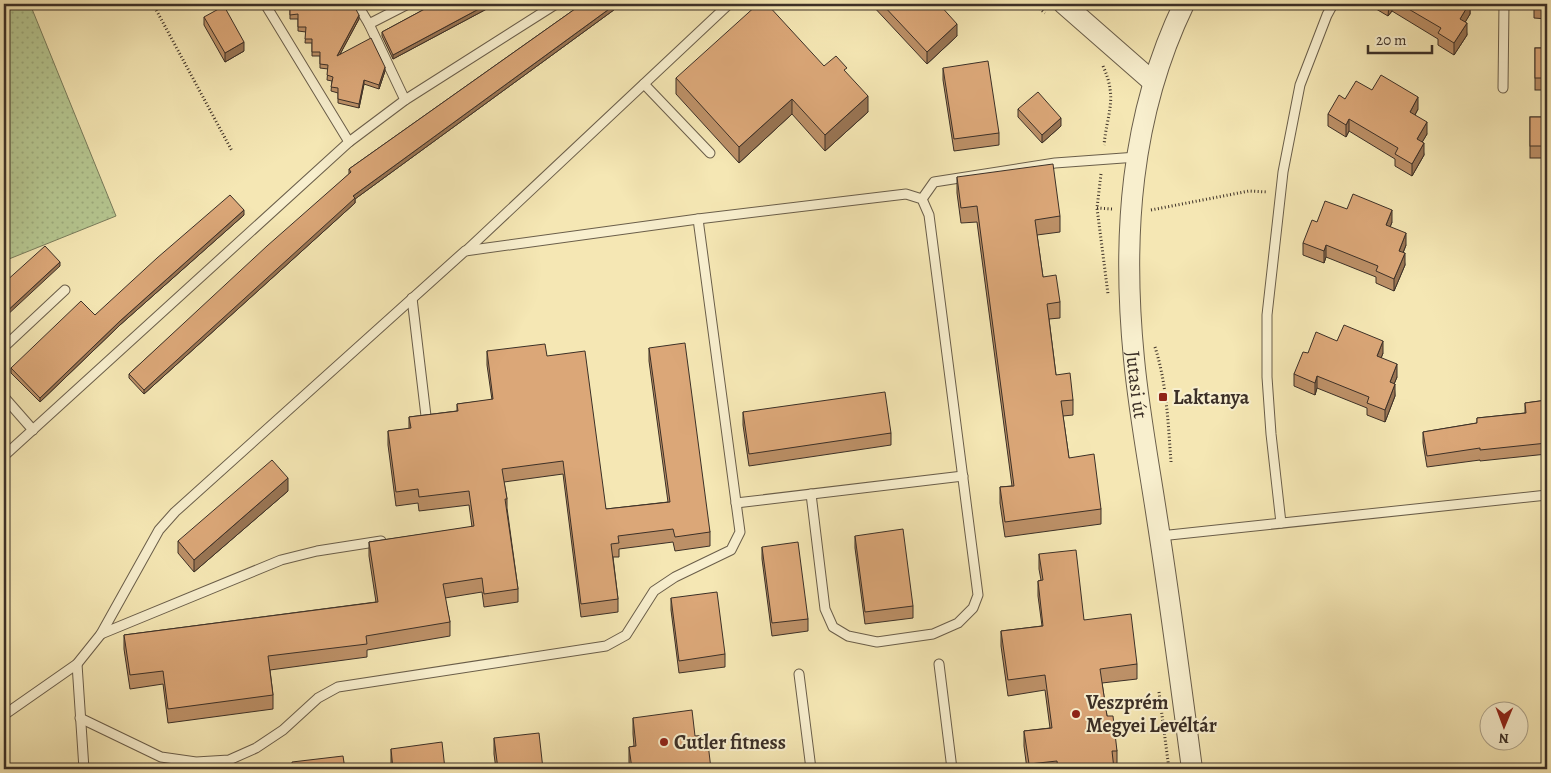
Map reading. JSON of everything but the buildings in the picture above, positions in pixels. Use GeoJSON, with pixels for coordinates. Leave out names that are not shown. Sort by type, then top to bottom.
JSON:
{"type":"FeatureCollection","features":[{"type":"Feature","properties":{"kind":"street"},"geometry":{"type":"LineString","coordinates":[[1064,4],[1153,82]]}},
{"type":"Feature","properties":{"kind":"street","name":"Jutasi út"},"geometry":{"type":"LineString","coordinates":[[1184,4],[1153,82],[1137,157],[1130,210],[1129,286],[1134,360],[1192,769]]}},
{"type":"Feature","properties":{"kind":"lane"},"geometry":{"type":"LineString","coordinates":[[265,4],[349,142]]}},
{"type":"Feature","properties":{"kind":"lane"},"geometry":{"type":"LineString","coordinates":[[357,4],[369,24],[405,100]]}},
{"type":"Feature","properties":{"kind":"lane"},"geometry":{"type":"LineString","coordinates":[[369,24],[408,4]]}},
{"type":"Feature","properties":{"kind":"lane"},"geometry":{"type":"LineString","coordinates":[[4,456],[349,142],[405,100],[556,4]]}},
{"type":"Feature","properties":{"kind":"lane"},"geometry":{"type":"LineString","coordinates":[[4,715],[77,664],[100,634],[159,530],[175,512],[465,251],[729,4]]}},
{"type":"Feature","properties":{"kind":"lane"},"geometry":{"type":"LineString","coordinates":[[1281,523],[1267,377],[1267,315],[1283,172],[1300,85],[1333,4]]}},
{"type":"Feature","properties":{"kind":"lane"},"geometry":{"type":"LineString","coordinates":[[1503,88],[1504,4]]}},
{"type":"Feature","properties":{"kind":"lane"},"geometry":{"type":"LineString","coordinates":[[644,84],[710,152]]}},
{"type":"Feature","properties":{"kind":"lane"},"geometry":{"type":"LineString","coordinates":[[922,199],[934,182],[1055,163],[1137,157]]}},
{"type":"Feature","properties":{"kind":"lane"},"geometry":{"type":"LineString","coordinates":[[465,251],[698,219],[906,194],[922,199]]}},
{"type":"Feature","properties":{"kind":"lane"},"geometry":{"type":"LineString","coordinates":[[811,494],[825,609],[834,627],[841,632],[848,636],[877,642],[933,634],[958,623],[973,608],[978,595],[928,215],[922,199]]}},
{"type":"Feature","properties":{"kind":"lane"},"geometry":{"type":"LineString","coordinates":[[80,718],[161,757],[231,765],[282,730],[318,698],[338,687],[606,646],[626,635],[654,591],[675,576],[731,550],[740,532],[698,219]]}},
{"type":"Feature","properties":{"kind":"lane"},"geometry":{"type":"LineString","coordinates":[[4,347],[65,290]]}},
{"type":"Feature","properties":{"kind":"lane"},"geometry":{"type":"LineString","coordinates":[[412,298],[426,416]]}},
{"type":"Feature","properties":{"kind":"lane"},"geometry":{"type":"LineString","coordinates":[[4,398],[33,430]]}},
{"type":"Feature","properties":{"kind":"lane"},"geometry":{"type":"LineString","coordinates":[[736,503],[963,476]]}},
{"type":"Feature","properties":{"kind":"lane"},"geometry":{"type":"LineString","coordinates":[[1160,536],[1547,495]]}},
{"type":"Feature","properties":{"kind":"lane"},"geometry":{"type":"LineString","coordinates":[[100,634],[281,560],[317,551],[394,540]]}},
{"type":"Feature","properties":{"kind":"lane"},"geometry":{"type":"LineString","coordinates":[[77,664],[84,769]]}},
{"type":"Feature","properties":{"kind":"lane"},"geometry":{"type":"LineString","coordinates":[[939,664],[952,769]]}},
{"type":"Feature","properties":{"kind":"lane"},"geometry":{"type":"LineString","coordinates":[[799,674],[811,769]]}},
{"type":"Feature","properties":{"kind":"path"},"geometry":{"type":"LineString","coordinates":[[153,4],[232,151]]}},
{"type":"Feature","properties":{"kind":"path"},"geometry":{"type":"LineString","coordinates":[[1150,202],[1148,211],[1249,191],[1281,194]]}},
{"type":"Feature","properties":{"kind":"path"},"geometry":{"type":"LineString","coordinates":[[1097,208],[1130,210]]}},
{"type":"Feature","properties":{"kind":"path"},"geometry":{"type":"LineString","coordinates":[[1154,338],[1166,395],[1171,465]]}},
{"type":"Feature","properties":{"kind":"green space"},"geometry":{"type":"Polygon","coordinates":[[[4,4],[30,4],[116,216],[4,261],[4,4]]]}},
{"type":"Feature","properties":{"kind":"place","name":"Laktanya"},"geometry":{"type":"Point","coordinates":[1163,397]}},
{"type":"Feature","properties":{"kind":"place","name":"Veszprém Megyei Levéltár"},"geometry":{"type":"Point","coordinates":[1076,714]}},
{"type":"Feature","properties":{"kind":"place","name":"Cutler fitness"},"geometry":{"type":"Point","coordinates":[664,742]}}]}
